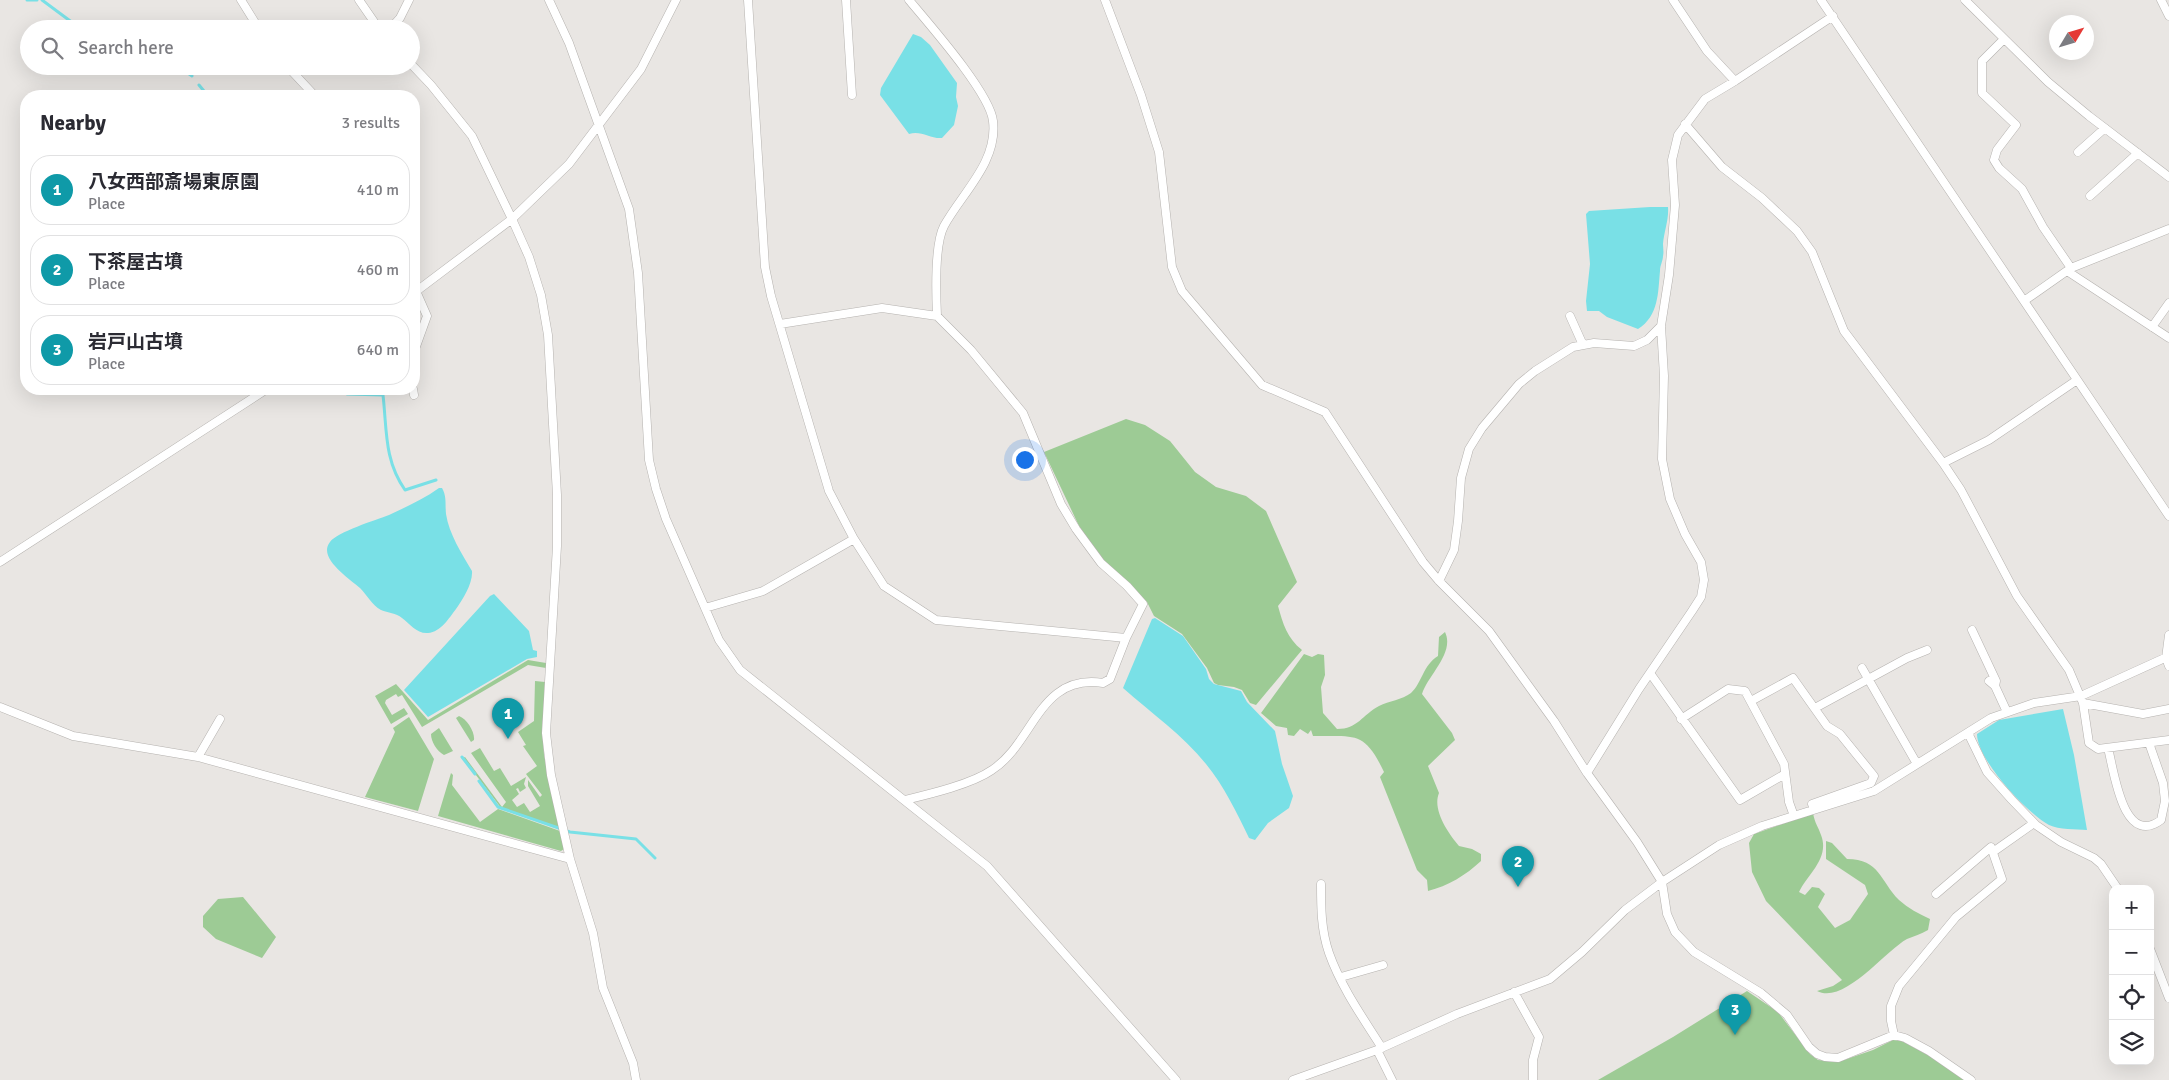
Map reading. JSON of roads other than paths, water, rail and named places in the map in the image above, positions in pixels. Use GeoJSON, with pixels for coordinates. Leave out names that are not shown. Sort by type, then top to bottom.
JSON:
{"type":"FeatureCollection","features":[{"type":"Feature","properties":{"kind":"street"},"geometry":{"type":"LineString","coordinates":[[241,0],[253,20]]}},
{"type":"Feature","properties":{"kind":"street"},"geometry":{"type":"LineString","coordinates":[[359,0],[373,20]]}},
{"type":"Feature","properties":{"kind":"street"},"geometry":{"type":"LineString","coordinates":[[398,20],[409,0]]}},
{"type":"Feature","properties":{"kind":"street"},"geometry":{"type":"LineString","coordinates":[[550,0],[569,43],[629,209],[638,273],[649,460],[666,519],[719,640],[740,670],[988,866],[1176,1080]]}},
{"type":"Feature","properties":{"kind":"street"},"geometry":{"type":"LineString","coordinates":[[420,288],[512,219],[569,164],[641,69],[676,0]]}},
{"type":"Feature","properties":{"kind":"street"},"geometry":{"type":"LineString","coordinates":[[748,0],[765,267],[829,492],[854,538],[884,586],[936,620],[1126,638]]}},
{"type":"Feature","properties":{"kind":"street"},"geometry":{"type":"LineString","coordinates":[[846,0],[852,95]]}},
{"type":"Feature","properties":{"kind":"street"},"geometry":{"type":"LineString","coordinates":[[909,0],[978,89],[993,121],[991,145],[984,165],[964,198],[943,227],[938,256],[937,316]]}},
{"type":"Feature","properties":{"kind":"street"},"geometry":{"type":"LineString","coordinates":[[1106,0],[1142,95],[1159,152],[1172,267],[1182,291],[1262,384],[1325,412],[1424,562],[1439,581],[1489,631],[1554,721],[1587,773],[1637,842],[1662,882],[1667,914],[1675,932],[1694,952],[1761,993],[1787,1015],[1816,1054],[1838,1058],[1894,1035],[1905,1038],[1929,1051],[1971,1080]]}},
{"type":"Feature","properties":{"kind":"street"},"geometry":{"type":"LineString","coordinates":[[1673,0],[1707,51],[1735,81]]}},
{"type":"Feature","properties":{"kind":"street"},"geometry":{"type":"LineString","coordinates":[[1821,0],[2169,516]]}},
{"type":"Feature","properties":{"kind":"street"},"geometry":{"type":"LineString","coordinates":[[1965,0],[2048,82],[2104,128],[2169,177]]}},
{"type":"Feature","properties":{"kind":"street"},"geometry":{"type":"LineString","coordinates":[[2161,0],[2169,16]]}},
{"type":"Feature","properties":{"kind":"street"},"geometry":{"type":"LineString","coordinates":[[1587,773],[1701,597],[1704,580],[1701,562],[1684,534],[1669,497],[1662,459],[1664,376],[1661,326],[1670,275],[1675,205],[1672,160],[1678,135],[1705,99],[1832,16]]}},
{"type":"Feature","properties":{"kind":"street"},"geometry":{"type":"LineString","coordinates":[[2004,39],[1982,61],[1982,93],[2016,125],[1997,150],[1994,160],[1999,168],[2022,189],[2069,270],[2169,338]]}},
{"type":"Feature","properties":{"kind":"street"},"geometry":{"type":"LineString","coordinates":[[420,73],[472,136],[529,257],[541,295],[548,334],[557,495],[557,546],[546,733],[551,775],[570,859],[593,933],[603,988],[633,1063],[636,1080]]}},
{"type":"Feature","properties":{"kind":"street"},"geometry":{"type":"LineString","coordinates":[[295,75],[309,90]]}},
{"type":"Feature","properties":{"kind":"street"},"geometry":{"type":"LineString","coordinates":[[1685,124],[1722,167],[1762,198],[1797,231],[1812,252],[1844,331],[1943,462],[1961,490],[2017,596],[2069,670],[2082,700],[2089,742],[2098,749],[2169,740]]}},
{"type":"Feature","properties":{"kind":"street"},"geometry":{"type":"LineString","coordinates":[[2078,152],[2104,128]]}},
{"type":"Feature","properties":{"kind":"street"},"geometry":{"type":"LineString","coordinates":[[2090,196],[2138,153]]}},
{"type":"Feature","properties":{"kind":"street"},"geometry":{"type":"LineString","coordinates":[[2024,301],[2069,270],[2169,229]]}},
{"type":"Feature","properties":{"kind":"street"},"geometry":{"type":"LineString","coordinates":[[420,302],[427,316],[420,335]]}},
{"type":"Feature","properties":{"kind":"street"},"geometry":{"type":"LineString","coordinates":[[2152,327],[2169,303]]}},
{"type":"Feature","properties":{"kind":"street"},"geometry":{"type":"LineString","coordinates":[[780,324],[882,308],[937,316],[976,357],[1023,413],[1061,504],[1076,529],[1101,563],[1127,586],[1143,604],[1126,638],[1110,679],[1103,683],[1088,681],[1072,685],[1052,698],[1039,711],[1008,756],[992,770],[968,781],[905,800]]}},
{"type":"Feature","properties":{"kind":"street"},"geometry":{"type":"LineString","coordinates":[[1570,316],[1583,345]]}},
{"type":"Feature","properties":{"kind":"street"},"geometry":{"type":"LineString","coordinates":[[1439,581],[1454,550],[1461,478],[1469,449],[1483,426],[1519,384],[1535,371],[1573,347],[1594,343],[1634,346],[1647,340],[1661,326]]}},
{"type":"Feature","properties":{"kind":"street"},"geometry":{"type":"LineString","coordinates":[[1943,462],[1989,440],[2077,380]]}},
{"type":"Feature","properties":{"kind":"street"},"geometry":{"type":"LineString","coordinates":[[0,562],[258,395]]}},
{"type":"Feature","properties":{"kind":"street"},"geometry":{"type":"LineString","coordinates":[[705,608],[763,591],[854,538]]}},
{"type":"Feature","properties":{"kind":"street"},"geometry":{"type":"LineString","coordinates":[[1972,630],[1996,681],[1992,684],[2007,712]]}},
{"type":"Feature","properties":{"kind":"street"},"geometry":{"type":"LineString","coordinates":[[2082,700],[2168,660],[2169,636]]}},
{"type":"Feature","properties":{"kind":"street"},"geometry":{"type":"LineString","coordinates":[[1815,708],[1906,658],[1927,650]]}},
{"type":"Feature","properties":{"kind":"street"},"geometry":{"type":"LineString","coordinates":[[1862,668],[1917,764]]}},
{"type":"Feature","properties":{"kind":"street"},"geometry":{"type":"LineString","coordinates":[[1650,673],[1740,800],[1785,774]]}},
{"type":"Feature","properties":{"kind":"street"},"geometry":{"type":"LineString","coordinates":[[1752,702],[1793,678],[1827,726],[1840,734],[1874,776],[1871,783],[1812,804],[1814,810]]}},
{"type":"Feature","properties":{"kind":"street"},"geometry":{"type":"LineString","coordinates":[[1681,719],[1728,689],[1745,691],[1784,764],[1789,802],[1794,816]]}},
{"type":"Feature","properties":{"kind":"street"},"geometry":{"type":"LineString","coordinates":[[1293,1080],[1380,1049],[1457,1014],[1550,979],[1582,952],[1625,910],[1662,882],[1719,845],[1762,826],[1874,791],[1991,718],[2034,703],[2082,700],[2143,714],[2169,709]]}},
{"type":"Feature","properties":{"kind":"street"},"geometry":{"type":"LineString","coordinates":[[0,706],[73,736],[198,757],[570,859]]}},
{"type":"Feature","properties":{"kind":"street"},"geometry":{"type":"LineString","coordinates":[[198,757],[220,719]]}},
{"type":"Feature","properties":{"kind":"street"},"geometry":{"type":"LineString","coordinates":[[1968,733],[1987,772],[2034,823],[2061,842],[2094,858],[2101,864],[2115,885]]}},
{"type":"Feature","properties":{"kind":"street"},"geometry":{"type":"LineString","coordinates":[[2108,748],[2126,814],[2139,826],[2143,826],[2161,820],[2165,801],[2163,783],[2149,743]]}},
{"type":"Feature","properties":{"kind":"street"},"geometry":{"type":"LineString","coordinates":[[1993,852],[2034,823]]}},
{"type":"Feature","properties":{"kind":"street"},"geometry":{"type":"LineString","coordinates":[[1894,1035],[1891,1021],[1891,1006],[1899,986],[1956,917],[2002,879],[1991,847],[1936,894]]}},
{"type":"Feature","properties":{"kind":"street"},"geometry":{"type":"LineString","coordinates":[[1322,884],[1321,913],[1330,954],[1355,1006],[1380,1049],[1392,1080]]}},
{"type":"Feature","properties":{"kind":"street"},"geometry":{"type":"LineString","coordinates":[[2154,959],[2169,998]]}},
{"type":"Feature","properties":{"kind":"street"},"geometry":{"type":"LineString","coordinates":[[1341,977],[1383,965]]}},
{"type":"Feature","properties":{"kind":"street"},"geometry":{"type":"LineString","coordinates":[[1514,992],[1539,1037],[1533,1060],[1534,1079]]}},
{"type":"Feature","properties":{"kind":"water"},"geometry":{"type":"Polygon","coordinates":[[[913,34],[921,37],[930,45],[957,83],[956,97],[958,106],[954,125],[942,138],[918,133],[909,134],[880,95],[881,88],[913,34]]]}},
{"type":"Feature","properties":{"kind":"water"},"geometry":{"type":"Polygon","coordinates":[[[1668,207],[1668,216],[1656,303],[1650,317],[1638,329],[1607,317],[1599,311],[1587,311],[1586,301],[1590,264],[1586,214],[1589,211],[1668,207]]]}},
{"type":"Feature","properties":{"kind":"water"},"geometry":{"type":"Polygon","coordinates":[[[442,488],[445,494],[446,514],[450,529],[456,544],[472,571],[472,576],[464,596],[447,620],[437,630],[424,633],[414,628],[400,616],[381,610],[375,605],[360,588],[336,568],[328,555],[327,548],[330,542],[340,534],[389,515],[442,488]]]}},
{"type":"Feature","properties":{"kind":"water"},"geometry":{"type":"Polygon","coordinates":[[[494,594],[529,631],[533,650],[537,651],[537,657],[527,659],[428,717],[404,690],[490,596],[494,594]]]}},
{"type":"Feature","properties":{"kind":"water"},"geometry":{"type":"Polygon","coordinates":[[[1155,618],[1183,636],[1214,684],[1241,691],[1247,702],[1275,731],[1282,764],[1293,796],[1289,808],[1268,823],[1255,840],[1249,838],[1235,809],[1213,772],[1197,753],[1123,688],[1152,619],[1155,618]]]}},
{"type":"Feature","properties":{"kind":"water"},"geometry":{"type":"Polygon","coordinates":[[[2063,709],[2074,755],[2087,830],[2053,827],[2040,819],[2005,785],[1985,758],[1979,745],[1977,734],[1999,720],[2063,709]]]}},
{"type":"Feature","properties":{"kind":"waterway"},"geometry":{"type":"LineString","coordinates":[[27,0],[37,0]]}},
{"type":"Feature","properties":{"kind":"waterway"},"geometry":{"type":"LineString","coordinates":[[42,0],[69,20]]}},
{"type":"Feature","properties":{"kind":"waterway"},"geometry":{"type":"LineString","coordinates":[[199,85],[203,90]]}},
{"type":"Feature","properties":{"kind":"waterway"},"geometry":{"type":"LineString","coordinates":[[383,395],[390,456],[398,479],[405,490],[436,480]]}},
{"type":"Feature","properties":{"kind":"waterway"},"geometry":{"type":"LineString","coordinates":[[462,757],[475,774]]}},
{"type":"Feature","properties":{"kind":"waterway"},"geometry":{"type":"LineString","coordinates":[[479,781],[498,807],[570,832],[636,839],[655,858]]}},
{"type":"Feature","properties":{"kind":"place","name":"八女西部斎場東原園"},"geometry":{"type":"Point","coordinates":[508,739]}},
{"type":"Feature","properties":{"kind":"place","name":"下茶屋古墳"},"geometry":{"type":"Point","coordinates":[1518,887]}},
{"type":"Feature","properties":{"kind":"place","name":"岩戸山古墳"},"geometry":{"type":"Point","coordinates":[1735,1035]}}]}
